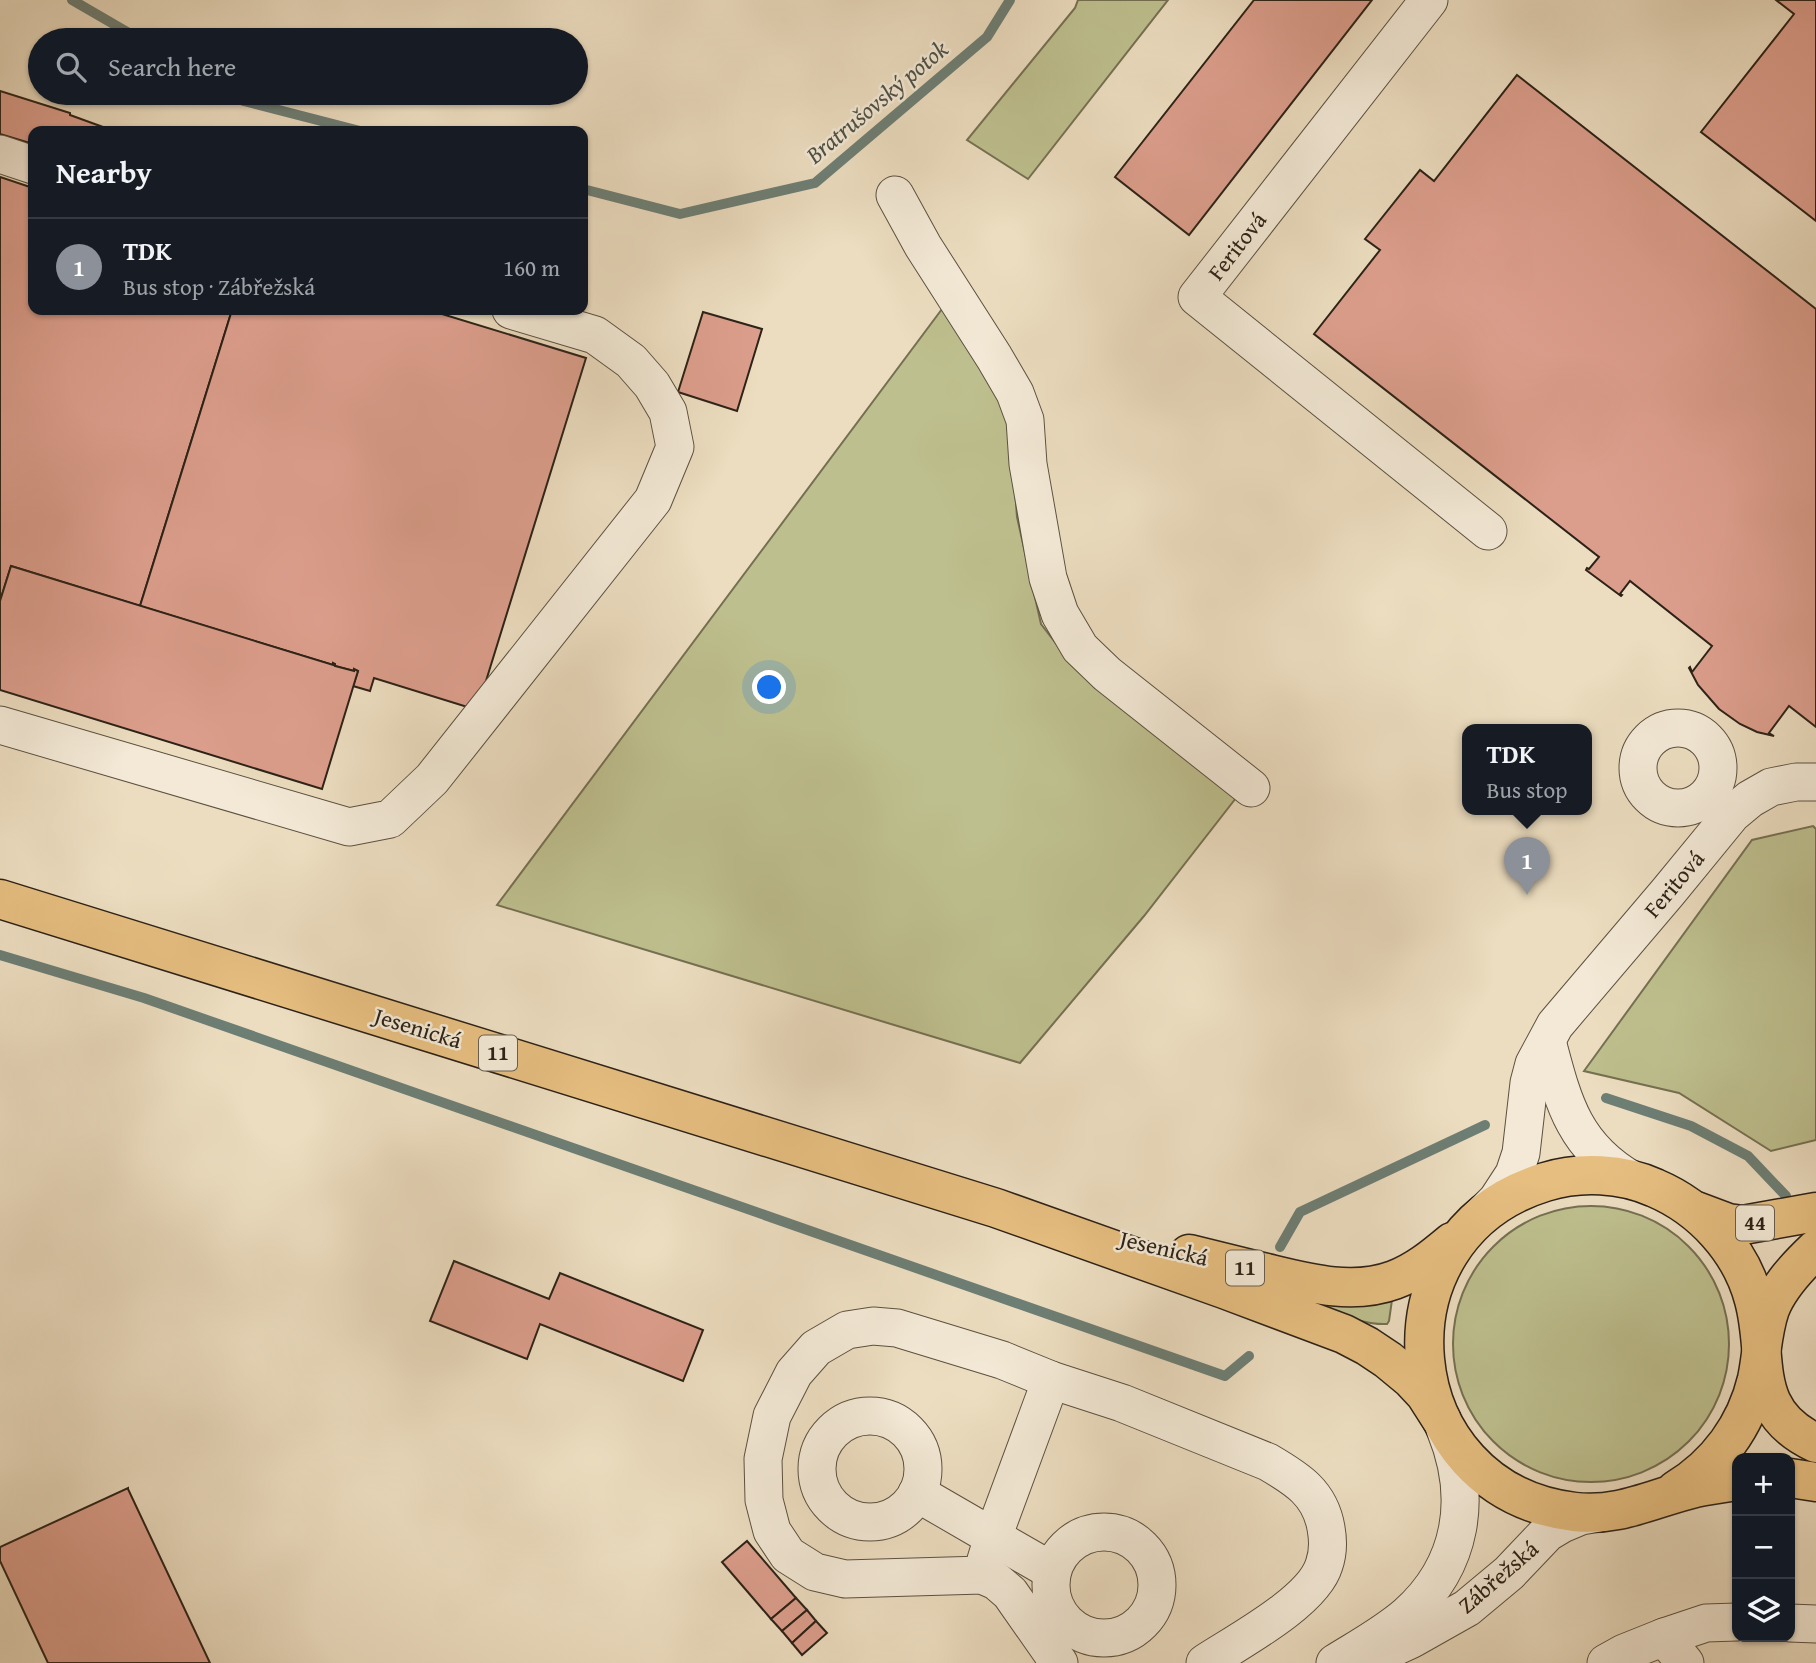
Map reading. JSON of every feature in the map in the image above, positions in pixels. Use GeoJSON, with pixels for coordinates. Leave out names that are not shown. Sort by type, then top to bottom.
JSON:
{"type":"FeatureCollection","features":[{"type":"Feature","properties":{"kind":"main road","name":"Jesenická"},"geometry":{"type":"LineString","coordinates":[[0,899],[996,1208],[1344,1334],[1388,1360],[1411,1379],[1425,1394],[1441,1419]]}},
{"type":"Feature","properties":{"kind":"main road","name":"Zábřežská"},"geometry":{"type":"LineString","coordinates":[[1732,1482],[1694,1488],[1628,1509],[1599,1513],[1577,1512],[1533,1502],[1491,1479],[1470,1460],[1441,1419],[1430,1388],[1424,1352],[1424,1326],[1428,1303],[1438,1274],[1462,1236],[1494,1206],[1528,1187],[1555,1179],[1582,1175],[1609,1176],[1654,1187],[1676,1198],[1695,1211],[1721,1236],[1741,1265],[1754,1298],[1766,1388],[1773,1405],[1795,1430],[1816,1443]]}},
{"type":"Feature","properties":{"kind":"main road","name":"Jesenická"},"geometry":{"type":"LineString","coordinates":[[996,1208],[1309,1283],[1354,1287],[1372,1286],[1413,1271],[1479,1219]]}},
{"type":"Feature","properties":{"kind":"main road","name":"44"},"geometry":{"type":"LineString","coordinates":[[1695,1211],[1728,1223],[1743,1224],[1816,1212]]}},
{"type":"Feature","properties":{"kind":"main road"},"geometry":{"type":"LineString","coordinates":[[1760,1351],[1771,1307],[1784,1283],[1816,1249]]}},
{"type":"Feature","properties":{"kind":"main road","name":"Zábřežská"},"geometry":{"type":"LineString","coordinates":[[1656,1500],[1688,1483],[1705,1470],[1724,1448],[1740,1424],[1752,1398],[1760,1351]]}},
{"type":"Feature","properties":{"kind":"main road"},"geometry":{"type":"LineString","coordinates":[[1795,1479],[1816,1482]]}},
{"type":"Feature","properties":{"kind":"street","name":"Feritová"},"geometry":{"type":"LineString","coordinates":[[1429,0],[1197,297],[1488,531]]}},
{"type":"Feature","properties":{"kind":"street"},"geometry":{"type":"LineString","coordinates":[[0,155],[28,163]]}},
{"type":"Feature","properties":{"kind":"street"},"geometry":{"type":"LineString","coordinates":[[895,195],[923,246],[1015,393],[1025,420],[1028,464],[1048,578],[1060,614],[1080,648],[1107,674],[1251,788]]}},
{"type":"Feature","properties":{"kind":"street"},"geometry":{"type":"LineString","coordinates":[[0,725],[349,827],[390,819],[432,779],[653,500],[675,447],[668,412],[652,385],[631,361],[595,335],[528,315]]}},
{"type":"Feature","properties":{"kind":"street","name":"Feritová"},"geometry":{"type":"LineString","coordinates":[[1479,1219],[1514,1174],[1521,1153],[1529,1083],[1534,1064],[1551,1033],[1668,892],[1721,804],[1750,799],[1771,787],[1796,782],[1816,782]]}},
{"type":"Feature","properties":{"kind":"street"},"geometry":{"type":"LineString","coordinates":[[1551,1033],[1559,1087],[1570,1117],[1582,1137],[1614,1169],[1632,1180]]}},
{"type":"Feature","properties":{"kind":"street"},"geometry":{"type":"LineString","coordinates":[[1059,1663],[1010,1593],[996,1581],[982,1575],[845,1579],[815,1572],[789,1555],[772,1531],[764,1500],[764,1460],[772,1416],[794,1373],[816,1348],[847,1330],[873,1326],[897,1328],[1002,1360],[1051,1380],[1122,1403],[1268,1462],[1305,1487],[1322,1511],[1327,1532],[1324,1565],[1319,1577],[1286,1611],[1205,1663]]}},
{"type":"Feature","properties":{"kind":"street"},"geometry":{"type":"LineString","coordinates":[[982,1575],[993,1537],[1051,1380]]}},
{"type":"Feature","properties":{"kind":"street","name":"Zábřežská"},"geometry":{"type":"LineString","coordinates":[[1335,1663],[1382,1633],[1419,1603],[1433,1588],[1454,1545],[1461,1510],[1461,1490],[1452,1446],[1441,1419]]}},
{"type":"Feature","properties":{"kind":"street"},"geometry":{"type":"LineString","coordinates":[[917,1493],[1052,1571]]}},
{"type":"Feature","properties":{"kind":"street","name":"Zábřežská"},"geometry":{"type":"LineString","coordinates":[[1359,1663],[1412,1639],[1467,1608],[1508,1573],[1547,1533],[1581,1516],[1599,1513]]}},
{"type":"Feature","properties":{"kind":"street"},"geometry":{"type":"LineString","coordinates":[[1606,1663],[1624,1653],[1675,1650],[1706,1623],[1732,1622]]}},
{"type":"Feature","properties":{"kind":"street"},"geometry":{"type":"LineString","coordinates":[[1795,1623],[1816,1624]]}},
{"type":"Feature","properties":{"kind":"green space"},"geometry":{"type":"Polygon","coordinates":[[[1078,0],[1168,0],[1028,179],[967,140],[1075,8],[1078,0]]]}},
{"type":"Feature","properties":{"kind":"green space"},"geometry":{"type":"Polygon","coordinates":[[[945,305],[1000,399],[1011,435],[1017,517],[1041,624],[1072,664],[1236,798],[1144,916],[1020,1063],[497,905],[945,305]]]}},
{"type":"Feature","properties":{"kind":"green space"},"geometry":{"type":"Polygon","coordinates":[[[1813,826],[1816,829],[1816,1140],[1771,1151],[1679,1093],[1584,1071],[1752,840],[1813,826]]]}},
{"type":"Feature","properties":{"kind":"green space"},"geometry":{"type":"Polygon","coordinates":[[[1577,1206],[1605,1206],[1631,1211],[1656,1222],[1679,1237],[1698,1256],[1713,1279],[1724,1304],[1729,1344],[1727,1371],[1719,1397],[1706,1421],[1689,1442],[1668,1459],[1631,1477],[1605,1482],[1577,1482],[1551,1477],[1526,1466],[1503,1451],[1484,1432],[1469,1409],[1458,1384],[1453,1358],[1453,1330],[1458,1304],[1469,1279],[1484,1256],[1503,1237],[1526,1222],[1551,1211],[1577,1206]]]}},
{"type":"Feature","properties":{"kind":"green space"},"geometry":{"type":"Polygon","coordinates":[[[1275,1295],[1392,1300],[1389,1321],[1382,1324],[1349,1318],[1275,1295]]]}},
{"type":"Feature","properties":{"kind":"building"},"geometry":{"type":"Polygon","coordinates":[[[1254,0],[1372,0],[1189,235],[1115,177],[1254,0]]]}},
{"type":"Feature","properties":{"kind":"building"},"geometry":{"type":"Polygon","coordinates":[[[1776,0],[1816,0],[1816,221],[1701,132],[1794,14],[1776,0]]]}},
{"type":"Feature","properties":{"kind":"building"},"geometry":{"type":"Polygon","coordinates":[[[1517,75],[1816,309],[1816,727],[1789,706],[1769,733],[1774,736],[1740,724],[1719,709],[1698,685],[1689,668],[1692,672],[1712,646],[1630,581],[1621,596],[1586,570],[1599,557],[1314,334],[1380,250],[1365,239],[1420,170],[1434,181],[1517,75]]]}},
{"type":"Feature","properties":{"kind":"building"},"geometry":{"type":"Polygon","coordinates":[[[0,91],[28,100],[28,105],[45,105],[100,126],[28,126],[28,142],[0,134],[0,91]]]}},
{"type":"Feature","properties":{"kind":"building"},"geometry":{"type":"Polygon","coordinates":[[[0,177],[28,186],[28,315],[230,315],[140,606],[11,566],[0,601],[0,177]]]}},
{"type":"Feature","properties":{"kind":"building"},"geometry":{"type":"Polygon","coordinates":[[[703,312],[762,329],[737,411],[678,392],[703,312]]]}},
{"type":"Feature","properties":{"kind":"building"},"geometry":{"type":"Polygon","coordinates":[[[230,315],[445,315],[586,358],[477,710],[374,678],[370,691],[353,686],[358,671],[354,669],[335,666],[333,663],[140,606],[230,315]]]}},
{"type":"Feature","properties":{"kind":"building"},"geometry":{"type":"Polygon","coordinates":[[[11,566],[358,671],[322,789],[0,690],[0,601],[11,566]]]}},
{"type":"Feature","properties":{"kind":"building"},"geometry":{"type":"Polygon","coordinates":[[[454,1261],[549,1299],[560,1273],[703,1330],[683,1381],[540,1324],[527,1359],[430,1321],[454,1261]]]}},
{"type":"Feature","properties":{"kind":"building"},"geometry":{"type":"Polygon","coordinates":[[[128,1488],[210,1663],[48,1663],[0,1561],[0,1547],[128,1488]]]}},
{"type":"Feature","properties":{"kind":"building"},"geometry":{"type":"Polygon","coordinates":[[[747,1541],[796,1598],[771,1619],[722,1562],[747,1541]]]}},
{"type":"Feature","properties":{"kind":"building"},"geometry":{"type":"Polygon","coordinates":[[[796,1598],[807,1610],[782,1631],[771,1619],[796,1598]]]}},
{"type":"Feature","properties":{"kind":"building"},"geometry":{"type":"Polygon","coordinates":[[[807,1610],[816,1621],[792,1643],[782,1631],[807,1610]]]}},
{"type":"Feature","properties":{"kind":"building"},"geometry":{"type":"Polygon","coordinates":[[[816,1621],[827,1633],[802,1655],[792,1643],[816,1621]]]}},
{"type":"Feature","properties":{"kind":"waterway","name":"Bratrušovský potok"},"geometry":{"type":"LineString","coordinates":[[72,0],[120,28]]}},
{"type":"Feature","properties":{"kind":"waterway","name":"Bratrušovský potok"},"geometry":{"type":"LineString","coordinates":[[588,190],[680,214],[815,183],[987,37],[1010,0]]}},
{"type":"Feature","properties":{"kind":"waterway","name":"Bratrušovský potok"},"geometry":{"type":"LineString","coordinates":[[259,105],[341,126]]}},
{"type":"Feature","properties":{"kind":"waterway"},"geometry":{"type":"LineString","coordinates":[[0,955],[144,998],[1225,1376],[1249,1356]]}},
{"type":"Feature","properties":{"kind":"waterway"},"geometry":{"type":"LineString","coordinates":[[1606,1098],[1691,1126],[1748,1156],[1786,1196]]}},
{"type":"Feature","properties":{"kind":"waterway"},"geometry":{"type":"LineString","coordinates":[[1280,1247],[1300,1212],[1485,1125]]}},
{"type":"Feature","properties":{"kind":"place","name":"TDK"},"geometry":{"type":"Point","coordinates":[1527,895]}}]}
